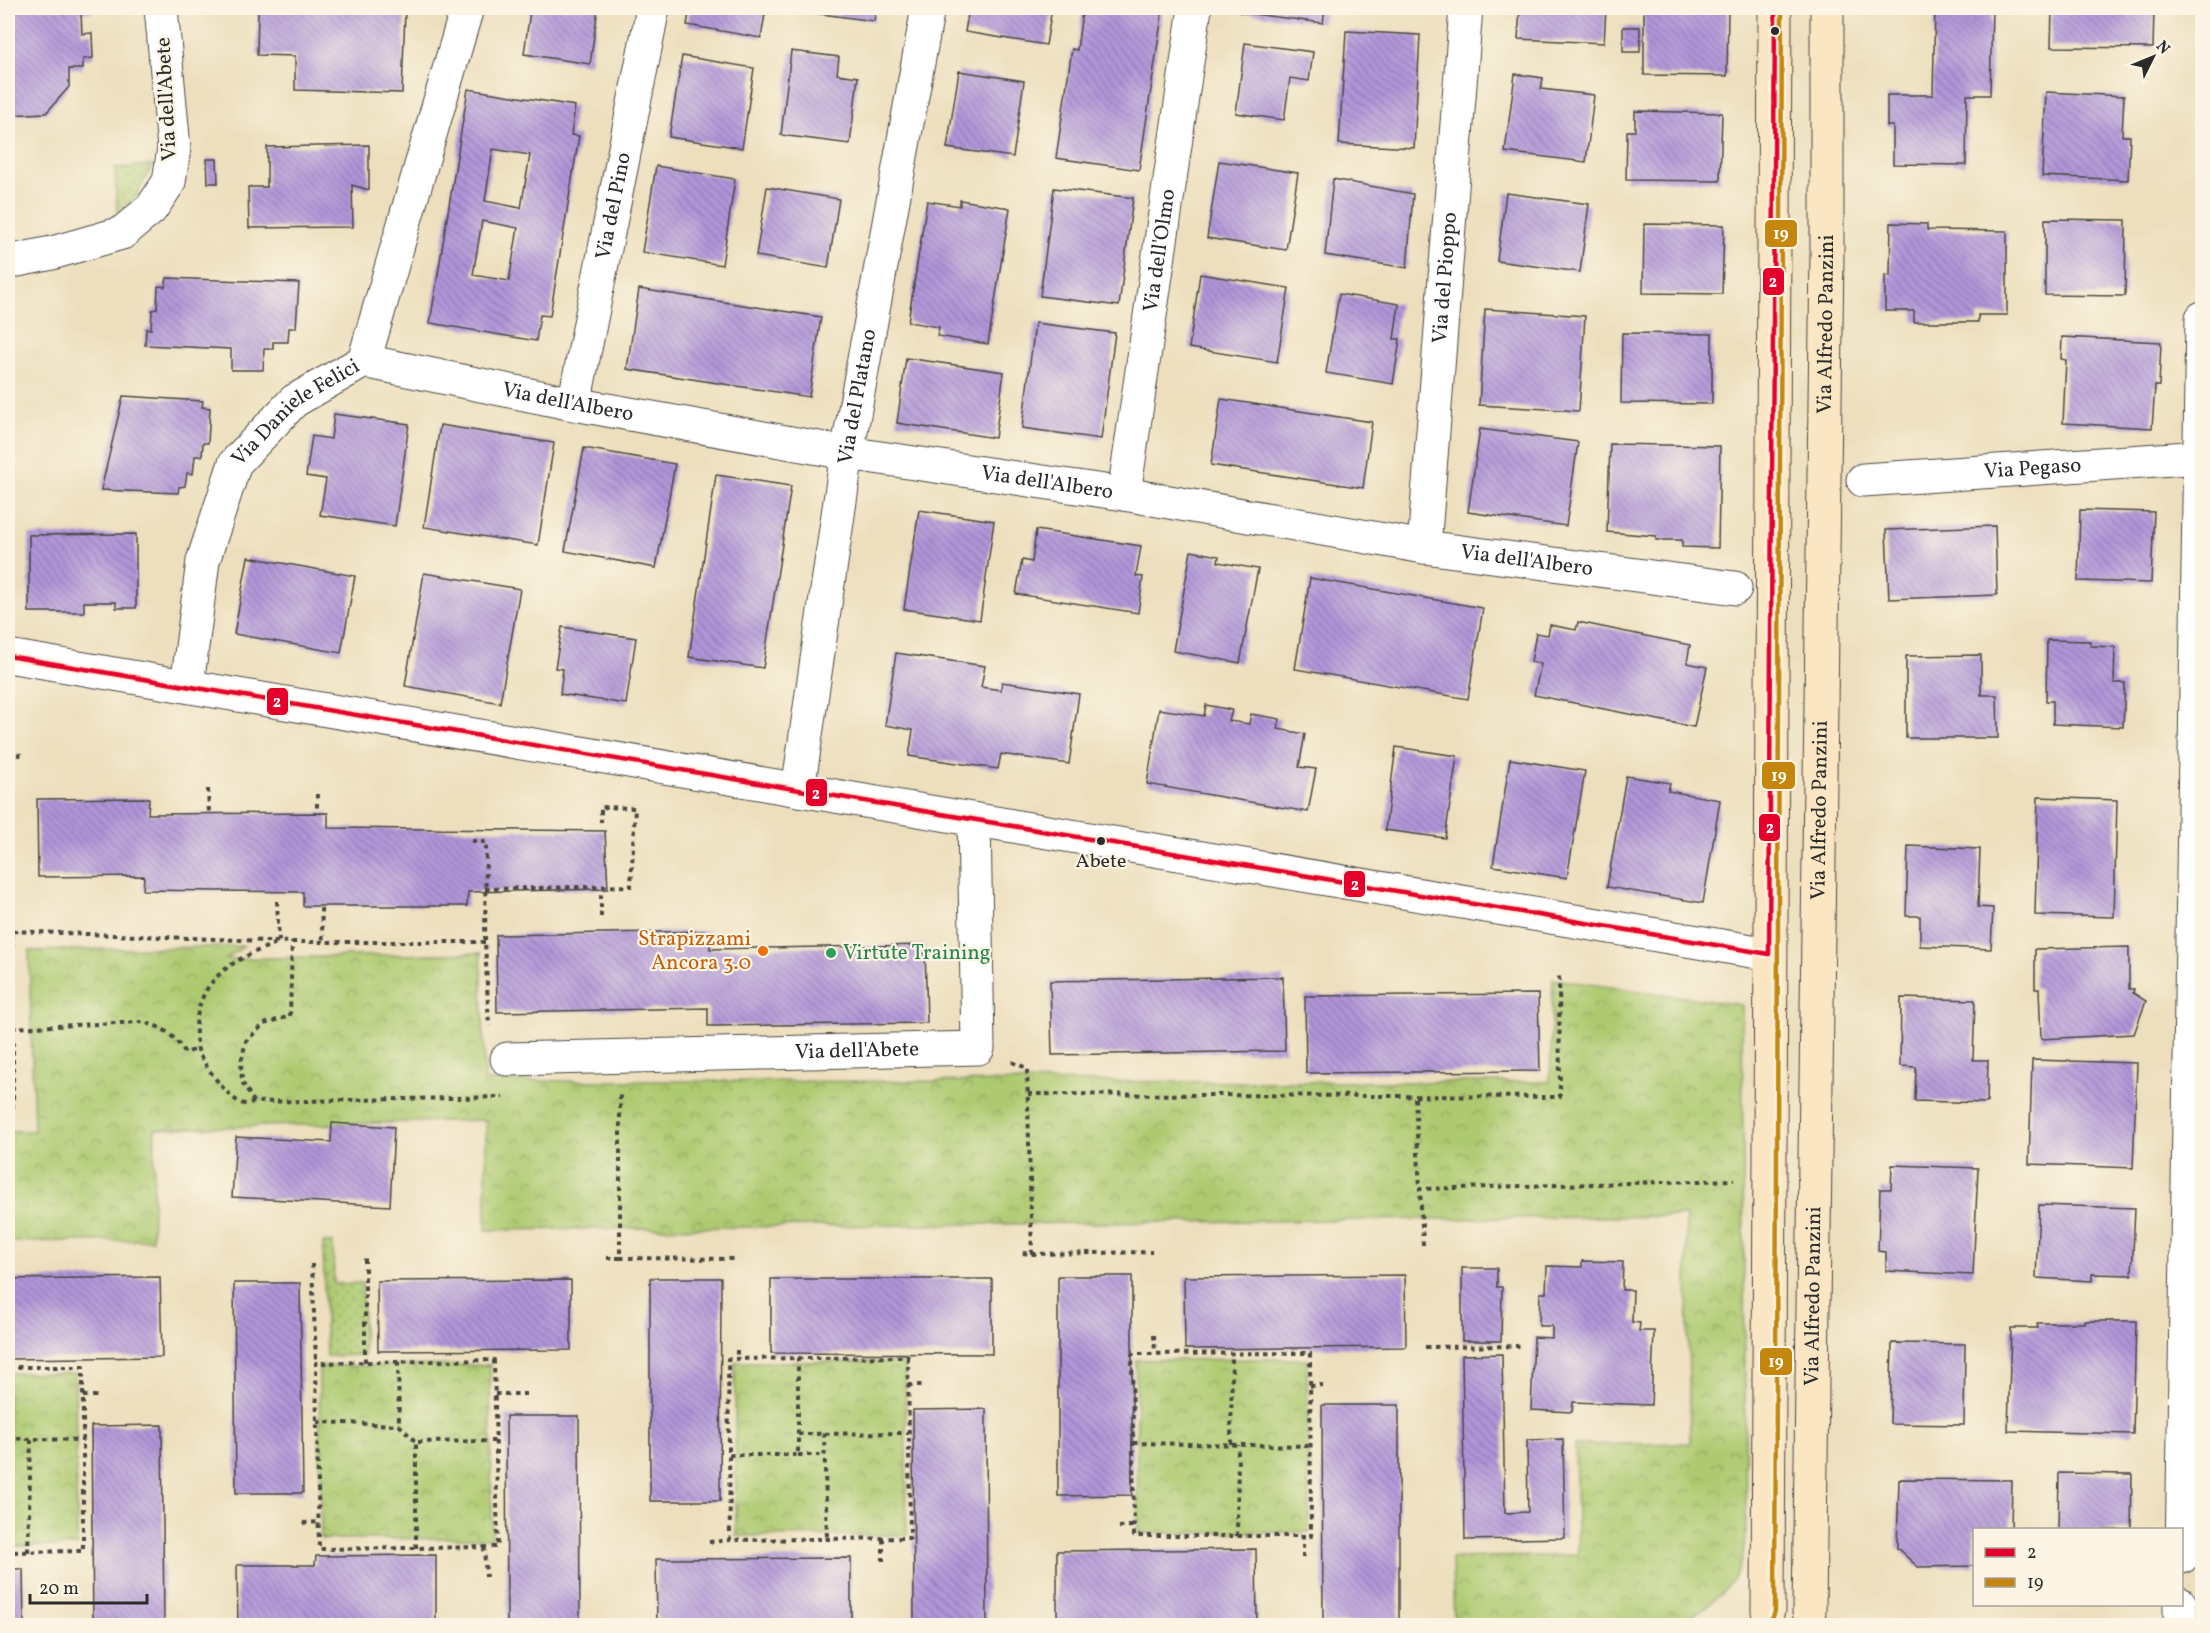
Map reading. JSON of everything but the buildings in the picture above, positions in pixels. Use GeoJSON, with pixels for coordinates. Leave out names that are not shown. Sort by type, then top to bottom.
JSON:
{"type":"FeatureCollection","features":[{"type":"Feature","properties":{"kind":"main road","name":"Via Alfredo Panzini"},"geometry":{"type":"LineString","coordinates":[[1775,8],[1769,954],[1758,1618],[1790,1608],[1818,1619],[1827,8]]}},
{"type":"Feature","properties":{"kind":"street","name":"Via dell'Abete"},"geometry":{"type":"LineString","coordinates":[[8,262],[52,253],[122,233],[151,209],[169,182],[174,148],[161,8]]}},
{"type":"Feature","properties":{"kind":"street","name":"Via Daniele Felici"},"geometry":{"type":"LineString","coordinates":[[187,686],[204,561],[236,463],[294,400],[364,361],[467,8]]}},
{"type":"Feature","properties":{"kind":"street","name":"Via del Pino"},"geometry":{"type":"LineString","coordinates":[[574,404],[653,8]]}},
{"type":"Feature","properties":{"kind":"street","name":"Via del Platano"},"geometry":{"type":"LineString","coordinates":[[798,790],[847,453],[928,8]]}},
{"type":"Feature","properties":{"kind":"street","name":"Via dell'Olmo"},"geometry":{"type":"LineString","coordinates":[[1124,494],[1195,8]]}},
{"type":"Feature","properties":{"kind":"street","name":"Via del Pioppo"},"geometry":{"type":"LineString","coordinates":[[1424,547],[1466,8]]}},
{"type":"Feature","properties":{"kind":"street"},"geometry":{"type":"LineString","coordinates":[[2182,1528],[2197,1110],[2202,318]]}},
{"type":"Feature","properties":{"kind":"street","name":"Via dell'Albero"},"geometry":{"type":"LineString","coordinates":[[364,361],[574,404],[847,453],[1124,494],[1424,547],[1735,588]]}},
{"type":"Feature","properties":{"kind":"street","name":"Via Pegaso"},"geometry":{"type":"LineString","coordinates":[[1863,480],[2201,458]]}},
{"type":"Feature","properties":{"kind":"street"},"geometry":{"type":"LineString","coordinates":[[8,656],[1769,954]]}},
{"type":"Feature","properties":{"kind":"street","name":"Via dell'Abete"},"geometry":{"type":"LineString","coordinates":[[507,1059],[978,1048],[974,820]]}},
{"type":"Feature","properties":{"kind":"street"},"geometry":{"type":"LineString","coordinates":[[2180,1606],[2180,1626]]}},
{"type":"Feature","properties":{"kind":"path"},"geometry":{"type":"LineString","coordinates":[[8,754],[22,755]]}},
{"type":"Feature","properties":{"kind":"path"},"geometry":{"type":"LineString","coordinates":[[208,789],[209,813]]}},
{"type":"Feature","properties":{"kind":"path"},"geometry":{"type":"LineString","coordinates":[[317,794],[317,813]]}},
{"type":"Feature","properties":{"kind":"path"},"geometry":{"type":"LineString","coordinates":[[486,889],[631,886],[634,808],[601,807],[602,822]]}},
{"type":"Feature","properties":{"kind":"path"},"geometry":{"type":"LineString","coordinates":[[472,842],[486,842],[485,942],[489,1031]]}},
{"type":"Feature","properties":{"kind":"path"},"geometry":{"type":"LineString","coordinates":[[601,891],[601,917]]}},
{"type":"Feature","properties":{"kind":"path"},"geometry":{"type":"LineString","coordinates":[[277,901],[279,942]]}},
{"type":"Feature","properties":{"kind":"path"},"geometry":{"type":"LineString","coordinates":[[321,908],[323,943]]}},
{"type":"Feature","properties":{"kind":"path"},"geometry":{"type":"LineString","coordinates":[[13,1108],[10,1014],[11,931],[279,942],[485,942]]}},
{"type":"Feature","properties":{"kind":"path"},"geometry":{"type":"LineString","coordinates":[[279,942],[238,959],[222,971],[207,988],[198,1008],[197,1049],[218,1082],[232,1097],[246,1105],[254,1102],[507,1097]]}},
{"type":"Feature","properties":{"kind":"path"},"geometry":{"type":"LineString","coordinates":[[254,1102],[242,1082],[241,1062],[246,1041],[264,1024],[291,1016],[292,942]]}},
{"type":"Feature","properties":{"kind":"path"},"geometry":{"type":"LineString","coordinates":[[1028,1094],[1415,1098],[1560,1097],[1559,974]]}},
{"type":"Feature","properties":{"kind":"path"},"geometry":{"type":"LineString","coordinates":[[12,1028],[139,1022],[154,1024],[173,1034],[185,1053],[197,1049]]}},
{"type":"Feature","properties":{"kind":"path"},"geometry":{"type":"LineString","coordinates":[[620,1057],[620,1258]]}},
{"type":"Feature","properties":{"kind":"path"},"geometry":{"type":"LineString","coordinates":[[1027,1068],[1032,1254]]}},
{"type":"Feature","properties":{"kind":"path"},"geometry":{"type":"LineString","coordinates":[[1415,1098],[1423,1245]]}},
{"type":"Feature","properties":{"kind":"path"},"geometry":{"type":"LineString","coordinates":[[1420,1189],[1743,1180]]}},
{"type":"Feature","properties":{"kind":"path"},"geometry":{"type":"LineString","coordinates":[[1022,1253],[1152,1252]]}},
{"type":"Feature","properties":{"kind":"path"},"geometry":{"type":"LineString","coordinates":[[365,1257],[365,1362]]}},
{"type":"Feature","properties":{"kind":"path"},"geometry":{"type":"LineString","coordinates":[[607,1258],[737,1259]]}},
{"type":"Feature","properties":{"kind":"path"},"geometry":{"type":"LineString","coordinates":[[312,1264],[319,1549],[498,1547],[494,1360],[316,1363]]}},
{"type":"Feature","properties":{"kind":"path"},"geometry":{"type":"LineString","coordinates":[[1154,1335],[1155,1353]]}},
{"type":"Feature","properties":{"kind":"path"},"geometry":{"type":"LineString","coordinates":[[1425,1347],[1524,1346]]}},
{"type":"Feature","properties":{"kind":"path"},"geometry":{"type":"LineString","coordinates":[[737,1350],[737,1359]]}},
{"type":"Feature","properties":{"kind":"path"},"geometry":{"type":"LineString","coordinates":[[1230,1444],[1232,1353]]}},
{"type":"Feature","properties":{"kind":"path"},"geometry":{"type":"LineString","coordinates":[[1232,1353],[1310,1353],[1311,1536],[1134,1536],[1132,1354],[1232,1353]]}},
{"type":"Feature","properties":{"kind":"path"},"geometry":{"type":"LineString","coordinates":[[798,1358],[798,1455]]}},
{"type":"Feature","properties":{"kind":"path"},"geometry":{"type":"LineString","coordinates":[[709,1542],[910,1538],[908,1358],[728,1359],[730,1540]]}},
{"type":"Feature","properties":{"kind":"path"},"geometry":{"type":"LineString","coordinates":[[398,1362],[399,1425]]}},
{"type":"Feature","properties":{"kind":"path"},"geometry":{"type":"LineString","coordinates":[[8,1367],[83,1367],[83,1551],[8,1552]]}},
{"type":"Feature","properties":{"kind":"path"},"geometry":{"type":"LineString","coordinates":[[908,1385],[925,1385]]}},
{"type":"Feature","properties":{"kind":"path"},"geometry":{"type":"LineString","coordinates":[[1310,1386],[1323,1385]]}},
{"type":"Feature","properties":{"kind":"path"},"geometry":{"type":"LineString","coordinates":[[495,1394],[526,1394]]}},
{"type":"Feature","properties":{"kind":"path"},"geometry":{"type":"LineString","coordinates":[[83,1396],[101,1396]]}},
{"type":"Feature","properties":{"kind":"path"},"geometry":{"type":"LineString","coordinates":[[317,1422],[399,1425],[416,1442],[417,1548]]}},
{"type":"Feature","properties":{"kind":"path"},"geometry":{"type":"LineString","coordinates":[[824,1433],[827,1539]]}},
{"type":"Feature","properties":{"kind":"path"},"geometry":{"type":"LineString","coordinates":[[798,1434],[909,1433]]}},
{"type":"Feature","properties":{"kind":"path"},"geometry":{"type":"LineString","coordinates":[[8,1438],[83,1440]]}},
{"type":"Feature","properties":{"kind":"path"},"geometry":{"type":"LineString","coordinates":[[28,1552],[31,1439]]}},
{"type":"Feature","properties":{"kind":"path"},"geometry":{"type":"LineString","coordinates":[[416,1442],[496,1442]]}},
{"type":"Feature","properties":{"kind":"path"},"geometry":{"type":"LineString","coordinates":[[1133,1443],[1311,1446]]}},
{"type":"Feature","properties":{"kind":"path"},"geometry":{"type":"LineString","coordinates":[[1236,1536],[1238,1445]]}},
{"type":"Feature","properties":{"kind":"path"},"geometry":{"type":"LineString","coordinates":[[729,1455],[825,1455]]}},
{"type":"Feature","properties":{"kind":"path"},"geometry":{"type":"LineString","coordinates":[[303,1523],[319,1522]]}},
{"type":"Feature","properties":{"kind":"path"},"geometry":{"type":"LineString","coordinates":[[1119,1527],[1134,1526]]}},
{"type":"Feature","properties":{"kind":"path"},"geometry":{"type":"LineString","coordinates":[[1303,1535],[1303,1557]]}},
{"type":"Feature","properties":{"kind":"path"},"geometry":{"type":"LineString","coordinates":[[883,1539],[883,1561]]}},
{"type":"Feature","properties":{"kind":"path"},"geometry":{"type":"LineString","coordinates":[[484,1547],[486,1577]]}},
{"type":"Feature","properties":{"kind":"green space"},"geometry":{"type":"Polygon","coordinates":[[[152,165],[136,197],[117,212],[115,168],[152,165]]]}},
{"type":"Feature","properties":{"kind":"green space"},"geometry":{"type":"Polygon","coordinates":[[[244,946],[226,959],[481,953],[485,1081],[1550,1082],[1553,979],[1742,1005],[1746,1536],[1739,1569],[1727,1587],[1711,1603],[1674,1625],[1454,1625],[1452,1558],[1578,1555],[1575,1445],[1690,1443],[1686,1216],[486,1230],[486,1120],[155,1129],[152,1240],[8,1242],[8,1131],[34,1131],[29,951],[244,946]]]}},
{"type":"Feature","properties":{"kind":"green space"},"geometry":{"type":"Polygon","coordinates":[[[323,1243],[333,1243],[334,1284],[362,1283],[364,1355],[326,1356],[323,1243]]]}},
{"type":"Feature","properties":{"kind":"green space"},"geometry":{"type":"Polygon","coordinates":[[[1307,1359],[1309,1532],[1138,1533],[1136,1360],[1307,1359]]]}},
{"type":"Feature","properties":{"kind":"green space"},"geometry":{"type":"Polygon","coordinates":[[[735,1362],[905,1362],[907,1535],[736,1536],[735,1362]]]}},
{"type":"Feature","properties":{"kind":"green space"},"geometry":{"type":"Polygon","coordinates":[[[490,1365],[492,1538],[321,1539],[319,1366],[490,1365]]]}},
{"type":"Feature","properties":{"kind":"green space"},"geometry":{"type":"Polygon","coordinates":[[[8,1373],[75,1373],[77,1546],[8,1546],[8,1373]]]}},
{"type":"Feature","properties":{"kind":"transit line","name":"2"},"geometry":{"type":"LineString","coordinates":[[8,656],[1769,954],[1775,8]]}},
{"type":"Feature","properties":{"kind":"transit line","name":"19"},"geometry":{"type":"LineString","coordinates":[[1761,1626],[1773,1617],[1775,1611],[1782,8]]}},
{"type":"Feature","properties":{"kind":"place","name":"Abete"},"geometry":{"type":"Point","coordinates":[1101,841]}},
{"type":"Feature","properties":{"kind":"place","name":"Strapizzami Ancora 3.0"},"geometry":{"type":"Point","coordinates":[763,951]}},
{"type":"Feature","properties":{"kind":"place","name":"Virtute Training"},"geometry":{"type":"Point","coordinates":[831,953]}}]}
